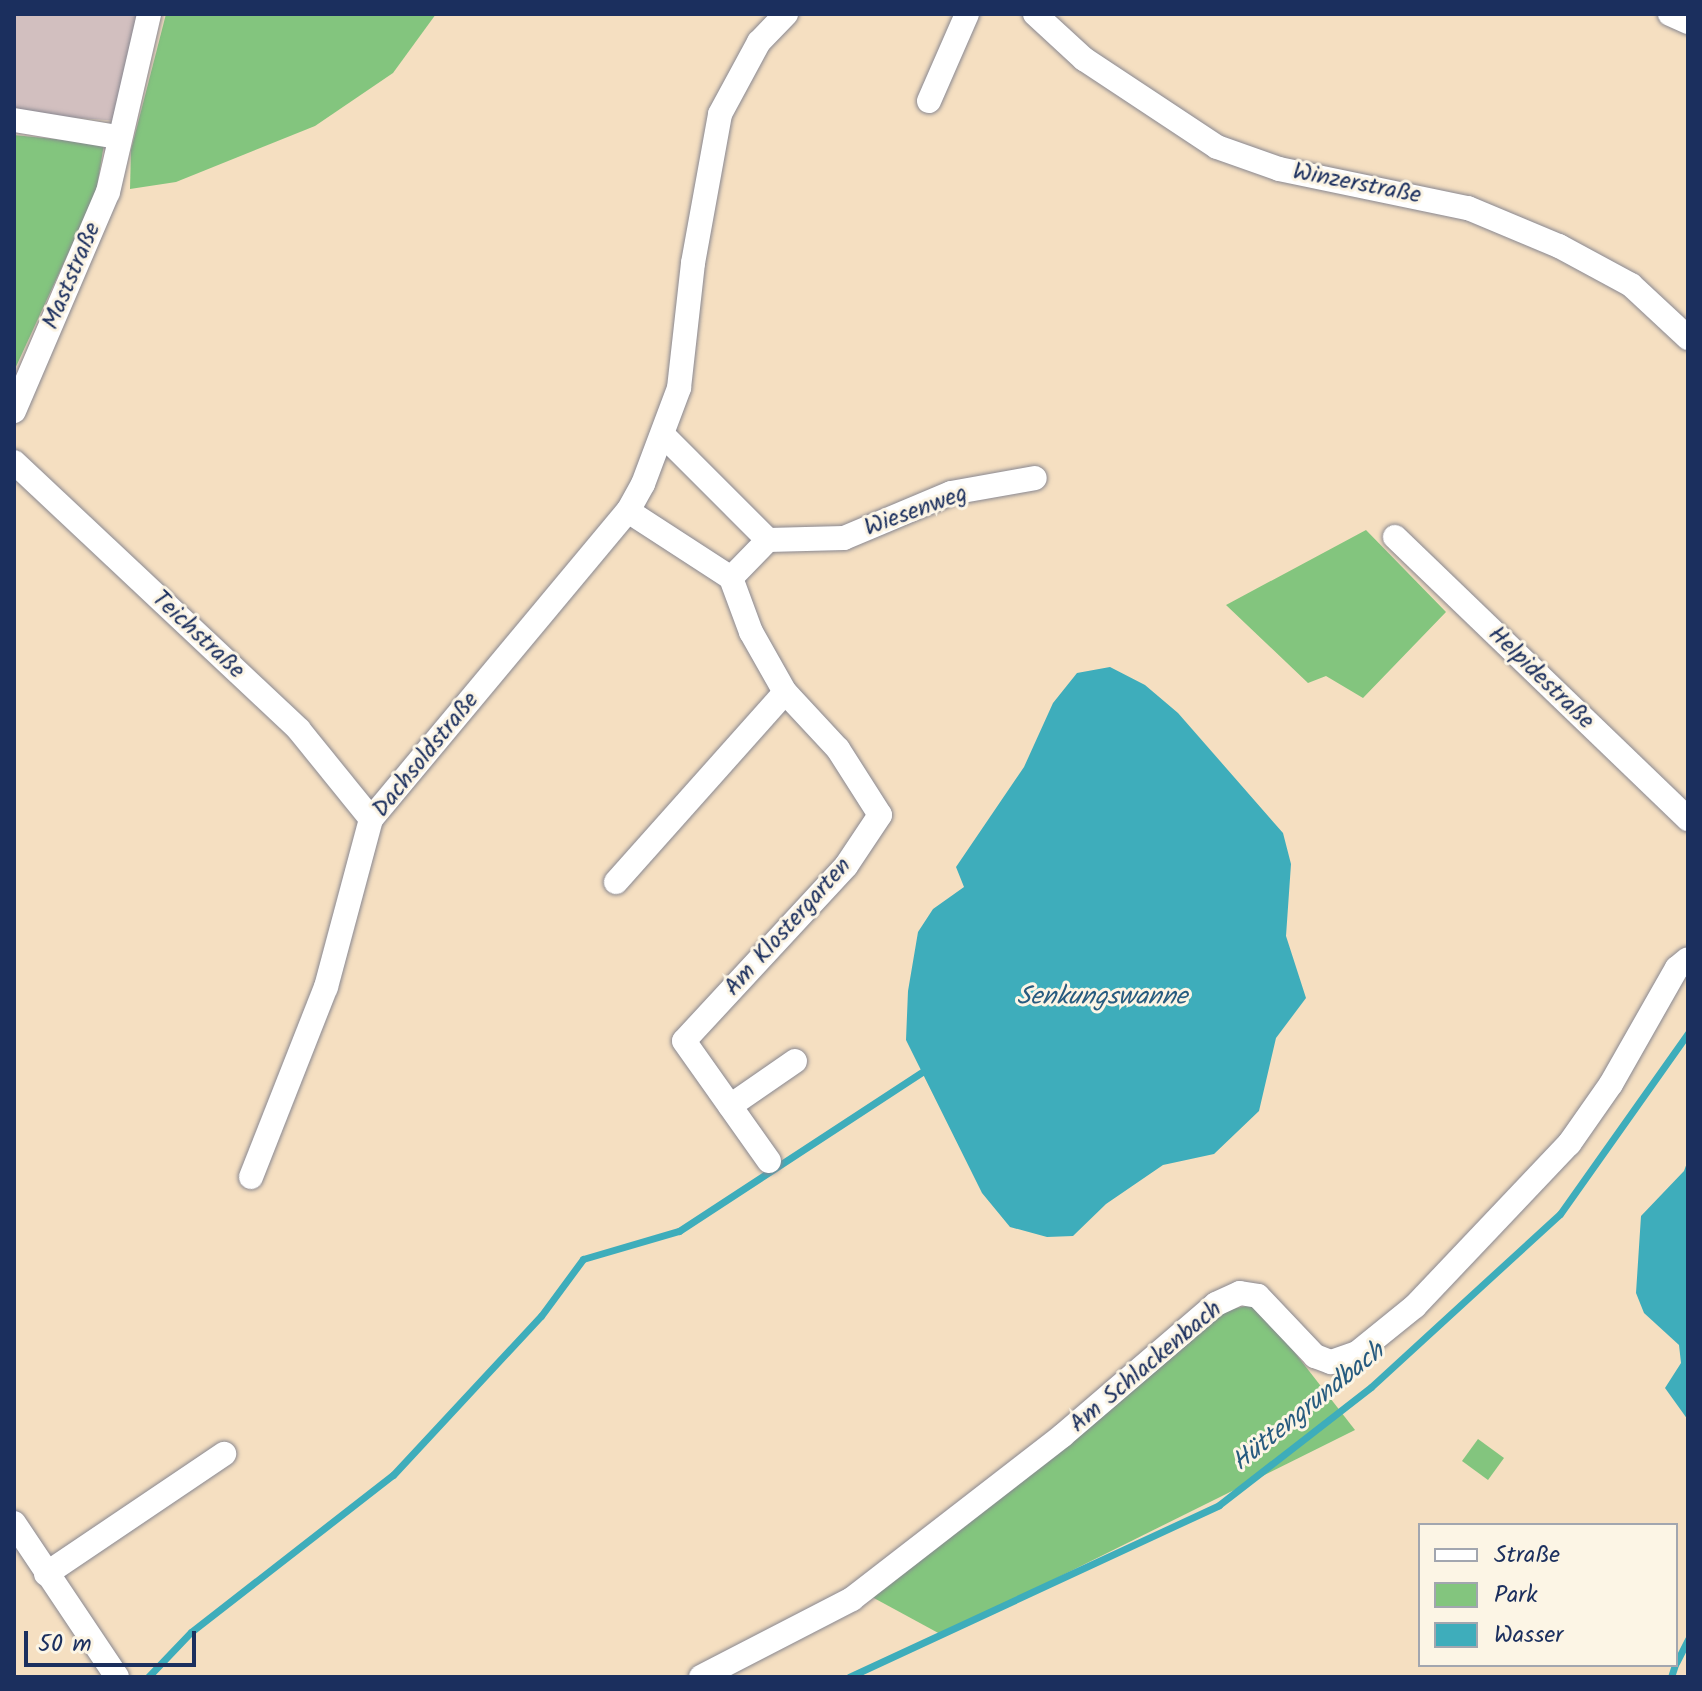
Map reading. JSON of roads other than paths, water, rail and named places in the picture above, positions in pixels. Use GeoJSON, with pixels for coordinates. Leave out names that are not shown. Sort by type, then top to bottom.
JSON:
{"type":"FeatureCollection","features":[{"type":"Feature","properties":{"kind":"street","name":"Maststraße"},"geometry":{"type":"LineString","coordinates":[[14,411],[108,192],[118,137],[149,14]]}},
{"type":"Feature","properties":{"kind":"street","name":"Dachsoldstraße"},"geometry":{"type":"LineString","coordinates":[[251,1177],[326,987],[371,819],[628,511],[664,436],[679,388],[693,263],[720,114],[759,42],[786,14]]}},
{"type":"Feature","properties":{"kind":"street"},"geometry":{"type":"LineString","coordinates":[[929,101],[967,14]]}},
{"type":"Feature","properties":{"kind":"street","name":"Winzerstraße"},"geometry":{"type":"LineString","coordinates":[[1035,14],[1084,59],[1217,147],[1279,169],[1468,208],[1559,246],[1631,285],[1688,338]]}},
{"type":"Feature","properties":{"kind":"street"},"geometry":{"type":"LineString","coordinates":[[1670,14],[1688,22]]}},
{"type":"Feature","properties":{"kind":"street"},"geometry":{"type":"LineString","coordinates":[[14,120],[118,137]]}},
{"type":"Feature","properties":{"kind":"street"},"geometry":{"type":"LineString","coordinates":[[628,511],[731,578],[768,540],[664,436]]}},
{"type":"Feature","properties":{"kind":"street","name":"Teichstraße"},"geometry":{"type":"LineString","coordinates":[[14,462],[299,730],[371,819]]}},
{"type":"Feature","properties":{"kind":"street","name":"Wiesenweg"},"geometry":{"type":"LineString","coordinates":[[768,540],[844,538],[951,493],[1035,478]]}},
{"type":"Feature","properties":{"kind":"street","name":"Helpidestraße"},"geometry":{"type":"LineString","coordinates":[[1395,537],[1688,819]]}},
{"type":"Feature","properties":{"kind":"street","name":"Am Klostergarten"},"geometry":{"type":"LineString","coordinates":[[731,578],[751,632],[785,692],[838,749],[880,815],[846,866],[684,1041],[769,1161]]}},
{"type":"Feature","properties":{"kind":"street"},"geometry":{"type":"LineString","coordinates":[[616,882],[785,692]]}},
{"type":"Feature","properties":{"kind":"street","name":"Am Schlackenbach"},"geometry":{"type":"LineString","coordinates":[[701,1677],[852,1599],[1062,1436],[1216,1304],[1240,1293],[1258,1296],[1315,1356],[1331,1362],[1357,1353],[1415,1306],[1569,1144],[1611,1084],[1677,968],[1688,959]]}},
{"type":"Feature","properties":{"kind":"street"},"geometry":{"type":"LineString","coordinates":[[730,1106],[795,1061]]}},
{"type":"Feature","properties":{"kind":"street"},"geometry":{"type":"LineString","coordinates":[[46,1574],[224,1454]]}},
{"type":"Feature","properties":{"kind":"street"},"geometry":{"type":"LineString","coordinates":[[14,1523],[116,1677]]}},
{"type":"Feature","properties":{"kind":"water","name":"Senkungswanne"},"geometry":{"type":"Polygon","coordinates":[[[1110,667],[1145,685],[1178,713],[1283,833],[1291,864],[1286,936],[1306,998],[1276,1038],[1259,1111],[1214,1154],[1163,1165],[1106,1204],[1073,1236],[1047,1237],[1010,1227],[982,1193],[906,1040],[908,991],[918,932],[933,909],[964,887],[956,867],[1024,767],[1053,703],[1077,673],[1110,667]]]}},
{"type":"Feature","properties":{"kind":"water"},"geometry":{"type":"Polygon","coordinates":[[[1688,1160],[1688,1420],[1665,1388],[1681,1363],[1679,1345],[1644,1313],[1636,1293],[1641,1216],[1684,1171],[1688,1160]]]}},
{"type":"Feature","properties":{"kind":"waterway","name":"Hüttengrundbach"},"geometry":{"type":"LineString","coordinates":[[849,1677],[1219,1505],[1371,1387],[1560,1214],[1688,1033]]}},
{"type":"Feature","properties":{"kind":"waterway"},"geometry":{"type":"LineString","coordinates":[[148,1677],[191,1632],[393,1475],[541,1316],[583,1259],[679,1231],[922,1072]]}},
{"type":"Feature","properties":{"kind":"waterway"},"geometry":{"type":"LineString","coordinates":[[1678,1659],[1688,1639]]}},
{"type":"Feature","properties":{"kind":"waterway"},"geometry":{"type":"LineString","coordinates":[[1671,1677],[1674,1667]]}}]}
